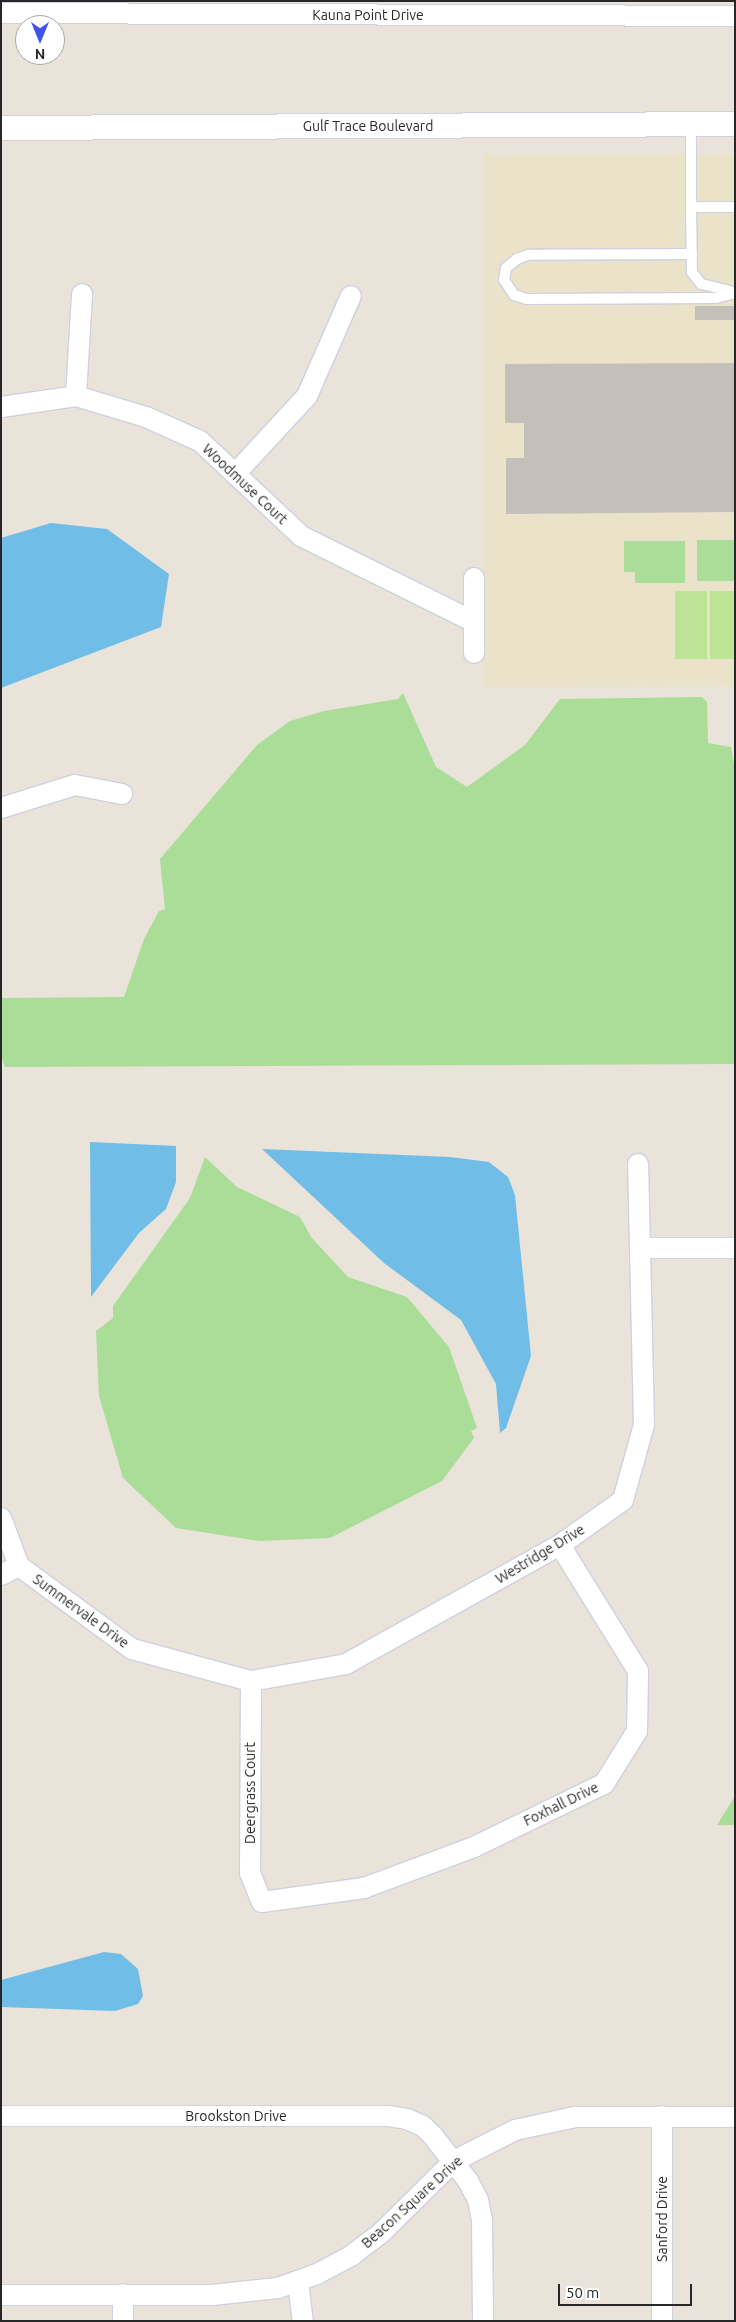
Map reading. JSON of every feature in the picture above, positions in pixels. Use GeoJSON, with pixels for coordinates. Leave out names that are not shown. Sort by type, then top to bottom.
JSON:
{"type":"FeatureCollection","features":[{"type":"Feature","properties":{"kind":"street","name":"Kauna Point Drive"},"geometry":{"type":"LineString","coordinates":[[1,13],[735,16]]}},
{"type":"Feature","properties":{"kind":"street","name":"Gulf Trace Boulevard"},"geometry":{"type":"LineString","coordinates":[[1,128],[735,124]]}},
{"type":"Feature","properties":{"kind":"street"},"geometry":{"type":"LineString","coordinates":[[76,396],[82,294]]}},
{"type":"Feature","properties":{"kind":"street"},"geometry":{"type":"LineString","coordinates":[[235,474],[307,396],[351,296]]}},
{"type":"Feature","properties":{"kind":"street","name":"Woodmuse Court"},"geometry":{"type":"LineString","coordinates":[[1,407],[76,396],[146,417],[200,441],[301,536],[474,622]]}},
{"type":"Feature","properties":{"kind":"street"},"geometry":{"type":"LineString","coordinates":[[474,578],[474,653]]}},
{"type":"Feature","properties":{"kind":"street"},"geometry":{"type":"LineString","coordinates":[[1,808],[75,786],[122,794]]}},
{"type":"Feature","properties":{"kind":"street","name":"Westridge Drive"},"geometry":{"type":"LineString","coordinates":[[251,1681],[346,1664],[560,1545],[623,1500],[644,1425],[638,1164]]}},
{"type":"Feature","properties":{"kind":"street"},"geometry":{"type":"LineString","coordinates":[[641,1248],[735,1248]]}},
{"type":"Feature","properties":{"kind":"street","name":"Summervale Drive"},"geometry":{"type":"LineString","coordinates":[[1,1518],[19,1566],[132,1649],[251,1681]]}},
{"type":"Feature","properties":{"kind":"street","name":"Foxhall Drive"},"geometry":{"type":"LineString","coordinates":[[262,1902],[364,1888],[474,1847],[604,1784],[637,1731],[638,1671],[560,1545]]}},
{"type":"Feature","properties":{"kind":"street"},"geometry":{"type":"LineString","coordinates":[[1,1575],[19,1566]]}},
{"type":"Feature","properties":{"kind":"street","name":"Deergrass Court"},"geometry":{"type":"LineString","coordinates":[[251,1681],[250,1873],[262,1902]]}},
{"type":"Feature","properties":{"kind":"street","name":"Brookston Drive"},"geometry":{"type":"LineString","coordinates":[[1,2116],[388,2116],[423,2126],[454,2162],[478,2200],[482,2220],[483,2321]]}},
{"type":"Feature","properties":{"kind":"street","name":"Beacon Square Drive"},"geometry":{"type":"LineString","coordinates":[[1,2295],[235,2294],[298,2282],[335,2265],[368,2244],[454,2162],[494,2139],[556,2120],[662,2116],[735,2117]]}},
{"type":"Feature","properties":{"kind":"street","name":"Sanford Drive"},"geometry":{"type":"LineString","coordinates":[[662,2116],[662,2321]]}},
{"type":"Feature","properties":{"kind":"street"},"geometry":{"type":"LineString","coordinates":[[298,2282],[303,2321]]}},
{"type":"Feature","properties":{"kind":"street"},"geometry":{"type":"LineString","coordinates":[[123,2294],[123,2321]]}},
{"type":"Feature","properties":{"kind":"lane"},"geometry":{"type":"LineString","coordinates":[[691,124],[692,272],[701,284],[714,290],[735,293]]}},
{"type":"Feature","properties":{"kind":"lane"},"geometry":{"type":"LineString","coordinates":[[691,207],[735,207]]}},
{"type":"Feature","properties":{"kind":"lane"},"geometry":{"type":"LineString","coordinates":[[692,254],[528,255],[517,258],[506,268],[504,280],[514,295],[526,299],[716,298],[735,293]]}},
{"type":"Feature","properties":{"kind":"shaded area"},"geometry":{"type":"Polygon","coordinates":[[[483,154],[735,155],[735,686],[483,687],[483,154]]]}},
{"type":"Feature","properties":{"kind":"green space"},"geometry":{"type":"Polygon","coordinates":[[[697,540],[735,540],[735,581],[697,581],[697,540]]]}},
{"type":"Feature","properties":{"kind":"green space"},"geometry":{"type":"Polygon","coordinates":[[[624,541],[685,541],[685,583],[635,583],[635,572],[624,572],[624,541]]]}},
{"type":"Feature","properties":{"kind":"green space"},"geometry":{"type":"Polygon","coordinates":[[[675,591],[707,591],[707,659],[675,659],[675,591]]]}},
{"type":"Feature","properties":{"kind":"green space"},"geometry":{"type":"Polygon","coordinates":[[[710,591],[735,591],[735,659],[710,659],[710,591]]]}},
{"type":"Feature","properties":{"kind":"green space"},"geometry":{"type":"Polygon","coordinates":[[[403,693],[436,767],[467,787],[525,745],[560,699],[702,697],[707,702],[708,743],[731,747],[735,770],[735,1064],[5,1067],[1,1055],[1,998],[124,997],[144,939],[159,911],[165,909],[160,859],[257,745],[290,721],[324,711],[398,699],[403,693]]]}},
{"type":"Feature","properties":{"kind":"green space"},"geometry":{"type":"Polygon","coordinates":[[[205,1157],[237,1187],[300,1217],[311,1237],[348,1277],[407,1297],[449,1347],[477,1428],[471,1431],[474,1438],[442,1481],[330,1538],[260,1541],[176,1528],[123,1478],[99,1396],[96,1331],[113,1318],[113,1306],[190,1198],[205,1157]]]}},
{"type":"Feature","properties":{"kind":"green space"},"geometry":{"type":"Polygon","coordinates":[[[735,1796],[735,1825],[717,1825],[735,1796]]]}},
{"type":"Feature","properties":{"kind":"water"},"geometry":{"type":"Polygon","coordinates":[[[51,523],[107,529],[169,574],[161,627],[1,688],[1,538],[51,523]]]}},
{"type":"Feature","properties":{"kind":"water"},"geometry":{"type":"Polygon","coordinates":[[[90,1142],[176,1146],[176,1182],[166,1209],[139,1233],[91,1297],[90,1142]]]}},
{"type":"Feature","properties":{"kind":"water"},"geometry":{"type":"Polygon","coordinates":[[[262,1149],[450,1157],[489,1162],[508,1177],[515,1195],[531,1356],[506,1428],[500,1433],[496,1384],[461,1320],[384,1263],[262,1149]]]}},
{"type":"Feature","properties":{"kind":"water"},"geometry":{"type":"Polygon","coordinates":[[[104,1952],[121,1954],[138,1969],[143,1996],[138,2004],[115,2011],[1,2007],[1,1980],[104,1952]]]}},
{"type":"Feature","properties":{"kind":"building"},"geometry":{"type":"Polygon","coordinates":[[[695,306],[735,306],[735,320],[695,320],[695,306]]]}},
{"type":"Feature","properties":{"kind":"building"},"geometry":{"type":"Polygon","coordinates":[[[735,363],[735,512],[506,514],[506,458],[524,458],[524,423],[505,423],[505,364],[735,363]]]}}]}
